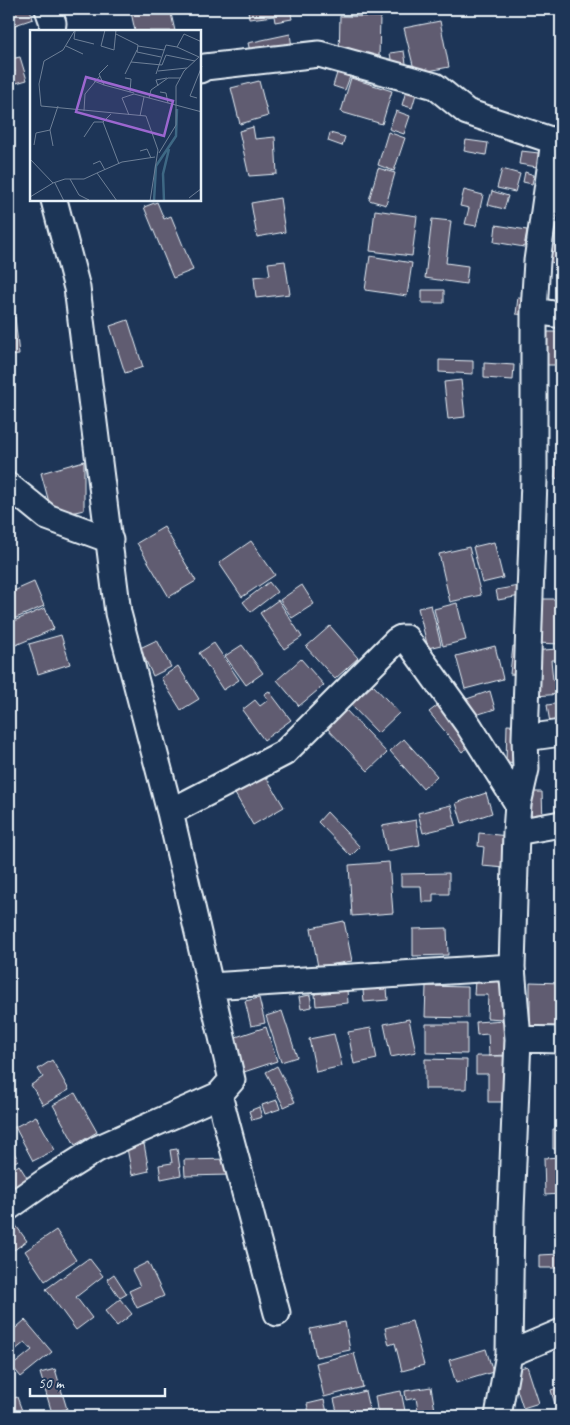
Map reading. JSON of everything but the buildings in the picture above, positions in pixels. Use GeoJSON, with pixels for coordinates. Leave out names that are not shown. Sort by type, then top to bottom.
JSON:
{"type":"FeatureCollection","features":[{"type":"Feature","properties":{"kind":"street"},"geometry":{"type":"LineString","coordinates":[[48,9],[53,23],[52,30]]}},
{"type":"Feature","properties":{"kind":"street"},"geometry":{"type":"LineString","coordinates":[[201,69],[205,67],[319,54],[435,86],[467,112],[557,144],[537,261],[534,311],[534,480],[525,738],[526,769],[518,804],[516,832],[512,967],[518,1039],[509,1354],[498,1416]]}},
{"type":"Feature","properties":{"kind":"street"},"geometry":{"type":"LineString","coordinates":[[9,1207],[97,1149],[219,1095],[232,1080],[170,812],[118,612],[77,288],[54,201]]}},
{"type":"Feature","properties":{"kind":"street"},"geometry":{"type":"LineString","coordinates":[[534,311],[561,315]]}},
{"type":"Feature","properties":{"kind":"street"},"geometry":{"type":"LineString","coordinates":[[9,486],[47,517],[110,540]]}},
{"type":"Feature","properties":{"kind":"street"},"geometry":{"type":"LineString","coordinates":[[170,812],[284,753],[396,640],[401,638],[406,638],[469,726],[518,804]]}},
{"type":"Feature","properties":{"kind":"street"},"geometry":{"type":"LineString","coordinates":[[525,738],[561,733]]}},
{"type":"Feature","properties":{"kind":"street"},"geometry":{"type":"LineString","coordinates":[[516,832],[561,824]]}},
{"type":"Feature","properties":{"kind":"street"},"geometry":{"type":"LineString","coordinates":[[210,986],[512,967]]}},
{"type":"Feature","properties":{"kind":"street"},"geometry":{"type":"LineString","coordinates":[[518,1039],[561,1040]]}},
{"type":"Feature","properties":{"kind":"street"},"geometry":{"type":"LineString","coordinates":[[219,1095],[277,1313]]}},
{"type":"Feature","properties":{"kind":"street"},"geometry":{"type":"LineString","coordinates":[[509,1354],[561,1332]]}}]}
